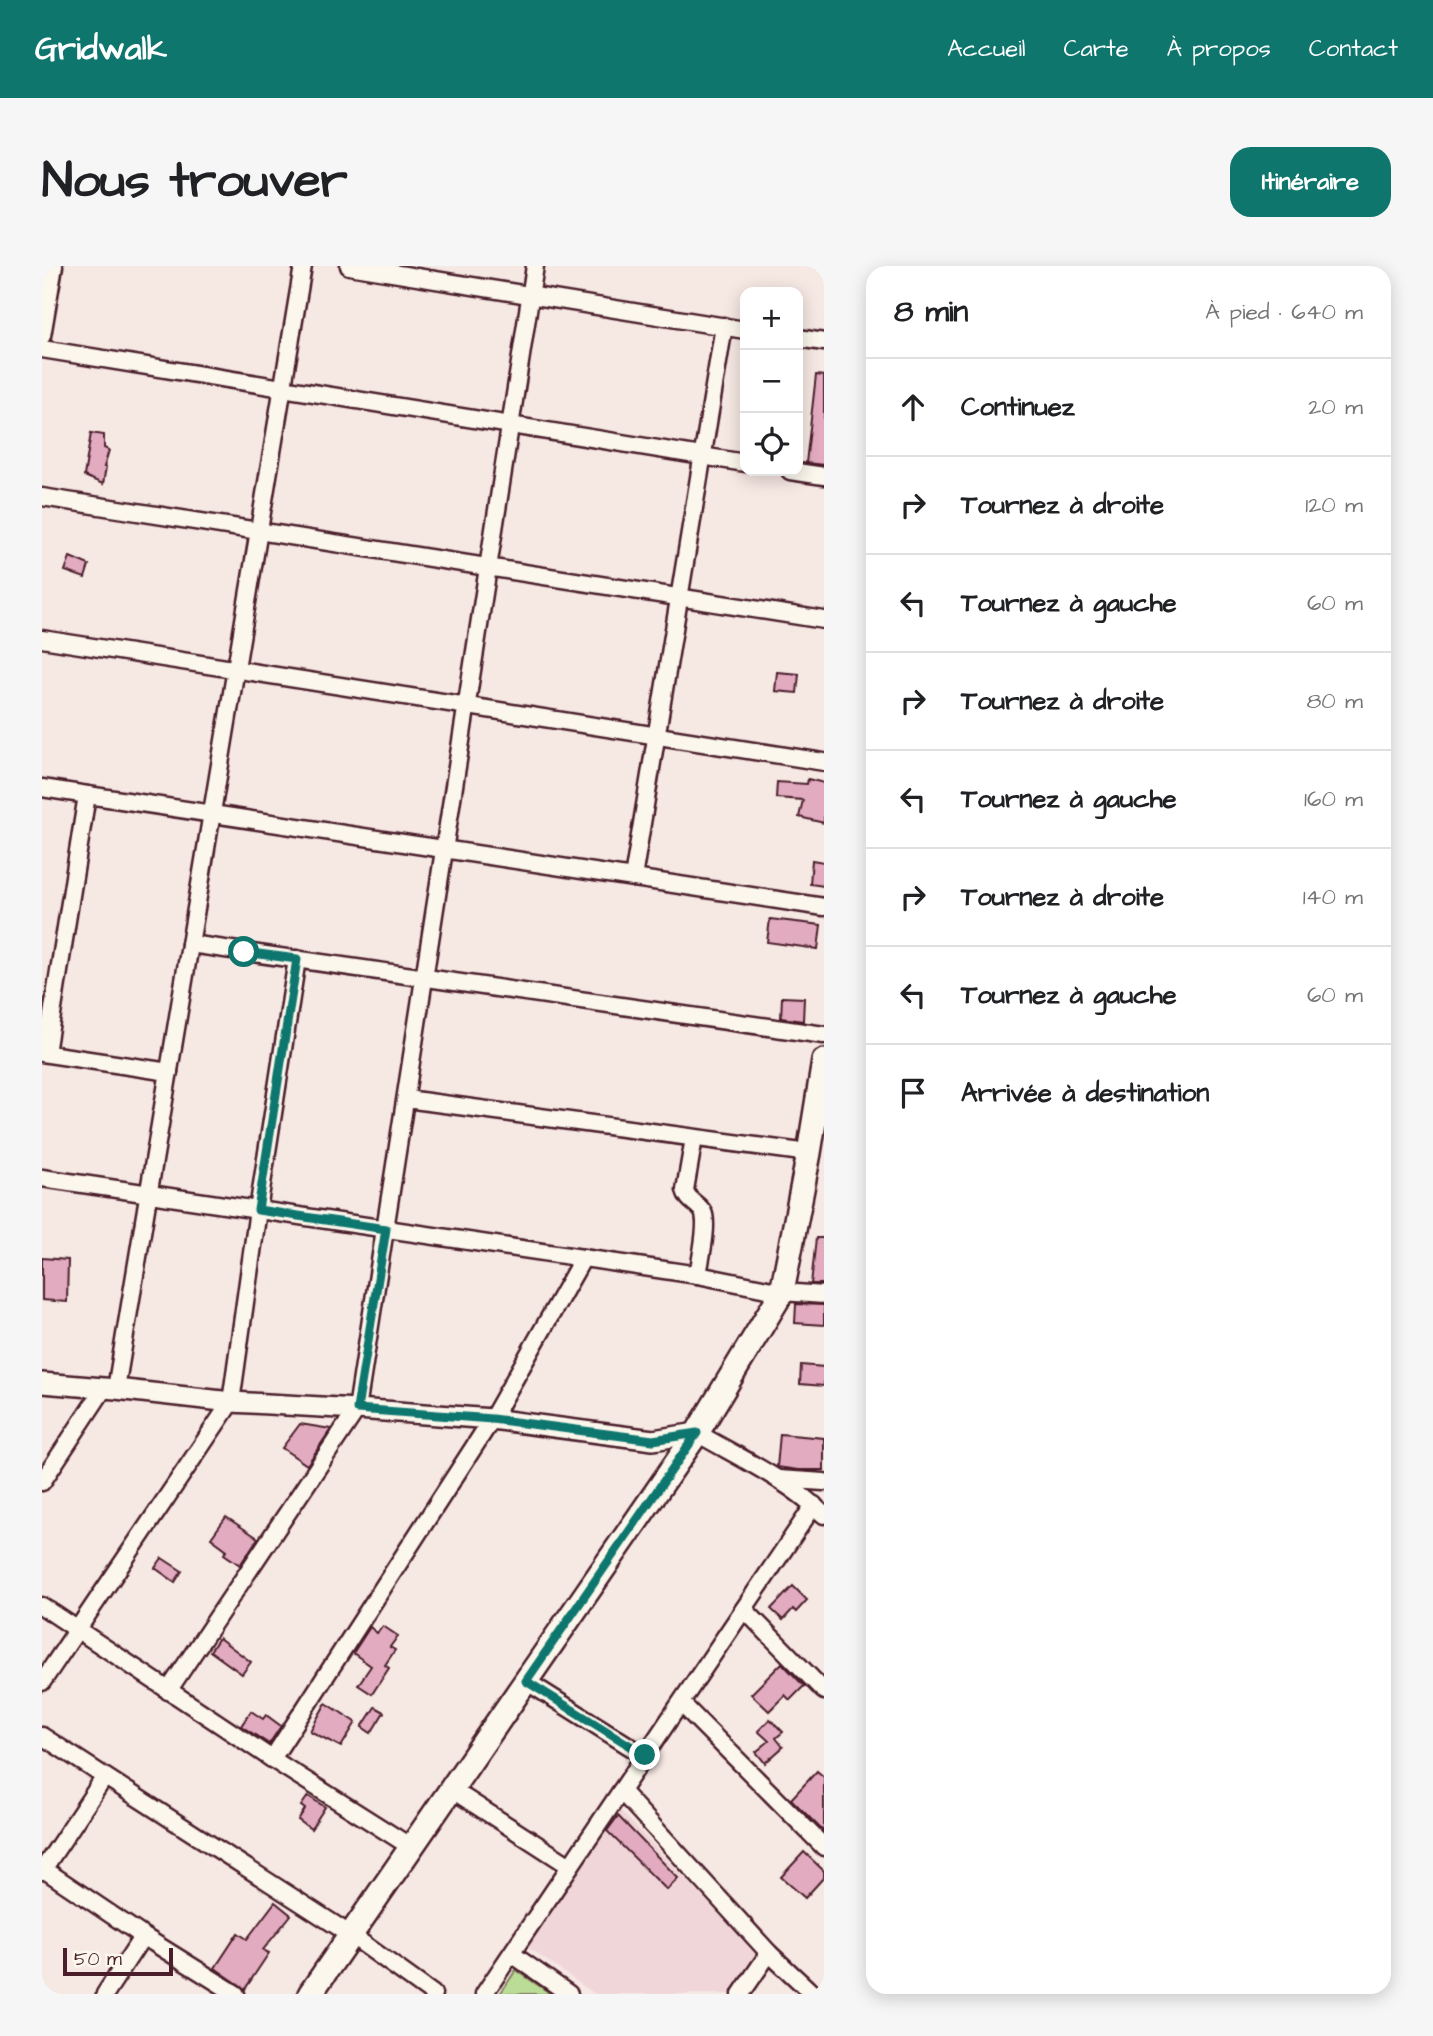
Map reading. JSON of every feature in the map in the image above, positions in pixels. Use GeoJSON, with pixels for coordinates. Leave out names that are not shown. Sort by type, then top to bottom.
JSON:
{"type":"FeatureCollection","features":[{"type":"Feature","properties":{"kind":"main road"},"geometry":{"type":"LineString","coordinates":[[310,1994],[697,1433],[782,1292],[814,1160],[824,1061]]}},
{"type":"Feature","properties":{"kind":"street"},"geometry":{"type":"LineString","coordinates":[[42,336],[54,266]]}},
{"type":"Feature","properties":{"kind":"street"},"geometry":{"type":"LineString","coordinates":[[42,1482],[110,1388],[149,1194],[303,266]]}},
{"type":"Feature","properties":{"kind":"street"},"geometry":{"type":"LineString","coordinates":[[349,266],[740,329]]}},
{"type":"Feature","properties":{"kind":"street"},"geometry":{"type":"LineString","coordinates":[[168,1690],[357,1409],[535,266]]}},
{"type":"Feature","properties":{"kind":"street"},"geometry":{"type":"LineString","coordinates":[[633,878],[724,326]]}},
{"type":"Feature","properties":{"kind":"street"},"geometry":{"type":"LineString","coordinates":[[803,339],[824,342]]}},
{"type":"Feature","properties":{"kind":"street"},"geometry":{"type":"LineString","coordinates":[[42,349],[740,462]]}},
{"type":"Feature","properties":{"kind":"street"},"geometry":{"type":"LineString","coordinates":[[803,473],[824,476]]}},
{"type":"Feature","properties":{"kind":"street"},"geometry":{"type":"LineString","coordinates":[[42,497],[824,620]]}},
{"type":"Feature","properties":{"kind":"street"},"geometry":{"type":"LineString","coordinates":[[42,639],[824,762]]}},
{"type":"Feature","properties":{"kind":"street"},"geometry":{"type":"LineString","coordinates":[[42,788],[824,907]]}},
{"type":"Feature","properties":{"kind":"street"},"geometry":{"type":"LineString","coordinates":[[87,795],[44,1053],[169,1072]]}},
{"type":"Feature","properties":{"kind":"street"},"geometry":{"type":"LineString","coordinates":[[190,944],[824,1035]]}},
{"type":"Feature","properties":{"kind":"street"},"geometry":{"type":"LineString","coordinates":[[42,1682],[48,1660],[78,1630],[232,1402],[258,1210],[297,959]]}},
{"type":"Feature","properties":{"kind":"street"},"geometry":{"type":"LineString","coordinates":[[406,1098],[694,1138],[814,1160]]}},
{"type":"Feature","properties":{"kind":"street"},"geometry":{"type":"LineString","coordinates":[[694,1138],[685,1191],[686,1196],[700,1208],[706,1220],[698,1275]]}},
{"type":"Feature","properties":{"kind":"street"},"geometry":{"type":"LineString","coordinates":[[42,1178],[698,1275],[782,1292],[824,1295]]}},
{"type":"Feature","properties":{"kind":"street"},"geometry":{"type":"LineString","coordinates":[[272,1759],[492,1419],[583,1258]]}},
{"type":"Feature","properties":{"kind":"street"},"geometry":{"type":"LineString","coordinates":[[42,1383],[232,1402],[492,1419],[653,1440],[697,1433],[775,1478],[819,1510],[744,1609],[485,1994]]}},
{"type":"Feature","properties":{"kind":"street"},"geometry":{"type":"LineString","coordinates":[[775,1478],[824,1482]]}},
{"type":"Feature","properties":{"kind":"street"},"geometry":{"type":"LineString","coordinates":[[42,1606],[272,1759],[411,1847]]}},
{"type":"Feature","properties":{"kind":"street"},"geometry":{"type":"LineString","coordinates":[[744,1609],[824,1691]]}},
{"type":"Feature","properties":{"kind":"street"},"geometry":{"type":"LineString","coordinates":[[526,1681],[645,1755]]}},
{"type":"Feature","properties":{"kind":"street"},"geometry":{"type":"LineString","coordinates":[[681,1703],[824,1847]]}},
{"type":"Feature","properties":{"kind":"street"},"geometry":{"type":"LineString","coordinates":[[42,1736],[351,1935],[433,1994]]}},
{"type":"Feature","properties":{"kind":"street"},"geometry":{"type":"LineString","coordinates":[[104,1778],[43,1869],[236,1994]]}},
{"type":"Feature","properties":{"kind":"street"},"geometry":{"type":"LineString","coordinates":[[451,1789],[570,1866]]}},
{"type":"Feature","properties":{"kind":"street"},"geometry":{"type":"LineString","coordinates":[[621,1791],[769,1953],[813,1994]]}},
{"type":"Feature","properties":{"kind":"street"},"geometry":{"type":"LineString","coordinates":[[105,1994],[143,1936]]}},
{"type":"Feature","properties":{"kind":"street"},"geometry":{"type":"LineString","coordinates":[[741,1994],[769,1953]]}},
{"type":"Feature","properties":{"kind":"street"},"geometry":{"type":"LineString","coordinates":[[512,1954],[569,1994]]}},
{"type":"Feature","properties":{"kind":"shaded area"},"geometry":{"type":"Polygon","coordinates":[[[618,1808],[756,1953],[729,1994],[595,1994],[524,1945],[618,1808]]]}},
{"type":"Feature","properties":{"kind":"green space"},"geometry":{"type":"Polygon","coordinates":[[[516,1970],[551,1994],[500,1994],[516,1970]]]}},
{"type":"Feature","properties":{"kind":"building"},"geometry":{"type":"Polygon","coordinates":[[[816,375],[824,376],[824,465],[806,463],[816,375]]]}},
{"type":"Feature","properties":{"kind":"building"},"geometry":{"type":"Polygon","coordinates":[[[91,433],[104,435],[104,448],[109,450],[103,484],[84,476],[91,433]]]}},
{"type":"Feature","properties":{"kind":"building"},"geometry":{"type":"Polygon","coordinates":[[[70,557],[89,565],[85,578],[65,571],[70,557]]]}},
{"type":"Feature","properties":{"kind":"building"},"geometry":{"type":"Polygon","coordinates":[[[777,672],[799,674],[797,693],[775,691],[777,672]]]}},
{"type":"Feature","properties":{"kind":"building"},"geometry":{"type":"Polygon","coordinates":[[[808,779],[824,783],[824,823],[799,817],[803,800],[776,798],[777,782],[807,784],[808,779]]]}},
{"type":"Feature","properties":{"kind":"building"},"geometry":{"type":"Polygon","coordinates":[[[812,860],[824,862],[824,886],[810,884],[812,860]]]}},
{"type":"Feature","properties":{"kind":"building"},"geometry":{"type":"Polygon","coordinates":[[[770,919],[821,925],[818,949],[767,942],[770,919]]]}},
{"type":"Feature","properties":{"kind":"building"},"geometry":{"type":"Polygon","coordinates":[[[782,997],[804,998],[803,1021],[781,1018],[782,997]]]}},
{"type":"Feature","properties":{"kind":"building"},"geometry":{"type":"Polygon","coordinates":[[[816,1238],[824,1238],[824,1284],[811,1284],[816,1238]]]}},
{"type":"Feature","properties":{"kind":"building"},"geometry":{"type":"Polygon","coordinates":[[[42,1258],[68,1260],[67,1302],[42,1300],[42,1258]]]}},
{"type":"Feature","properties":{"kind":"building"},"geometry":{"type":"Polygon","coordinates":[[[796,1304],[824,1305],[824,1325],[795,1323],[796,1304]]]}},
{"type":"Feature","properties":{"kind":"building"},"geometry":{"type":"Polygon","coordinates":[[[801,1365],[824,1367],[824,1386],[800,1384],[801,1365]]]}},
{"type":"Feature","properties":{"kind":"building"},"geometry":{"type":"Polygon","coordinates":[[[300,1424],[331,1429],[307,1465],[282,1448],[300,1424]]]}},
{"type":"Feature","properties":{"kind":"building"},"geometry":{"type":"Polygon","coordinates":[[[780,1434],[824,1438],[824,1470],[777,1467],[780,1434]]]}},
{"type":"Feature","properties":{"kind":"building"},"geometry":{"type":"Polygon","coordinates":[[[226,1517],[258,1538],[240,1565],[224,1554],[227,1550],[211,1538],[226,1517]]]}},
{"type":"Feature","properties":{"kind":"building"},"geometry":{"type":"Polygon","coordinates":[[[162,1558],[182,1571],[175,1582],[155,1568],[162,1558]]]}},
{"type":"Feature","properties":{"kind":"building"},"geometry":{"type":"Polygon","coordinates":[[[793,1586],[807,1600],[796,1612],[793,1609],[783,1620],[771,1609],[793,1586]]]}},
{"type":"Feature","properties":{"kind":"building"},"geometry":{"type":"Polygon","coordinates":[[[383,1626],[398,1636],[390,1647],[395,1650],[385,1665],[389,1668],[372,1694],[358,1685],[371,1666],[353,1653],[370,1627],[377,1633],[383,1626]]]}},
{"type":"Feature","properties":{"kind":"building"},"geometry":{"type":"Polygon","coordinates":[[[219,1638],[251,1662],[242,1674],[210,1651],[219,1638]]]}},
{"type":"Feature","properties":{"kind":"building"},"geometry":{"type":"Polygon","coordinates":[[[782,1663],[804,1686],[790,1700],[785,1695],[769,1711],[751,1694],[782,1663]]]}},
{"type":"Feature","properties":{"kind":"building"},"geometry":{"type":"Polygon","coordinates":[[[326,1703],[356,1722],[341,1747],[310,1731],[326,1703]]]}},
{"type":"Feature","properties":{"kind":"building"},"geometry":{"type":"Polygon","coordinates":[[[375,1707],[384,1712],[371,1733],[362,1727],[375,1707]]]}},
{"type":"Feature","properties":{"kind":"building"},"geometry":{"type":"Polygon","coordinates":[[[251,1711],[263,1719],[266,1715],[281,1726],[269,1744],[241,1726],[251,1711]]]}},
{"type":"Feature","properties":{"kind":"building"},"geometry":{"type":"Polygon","coordinates":[[[770,1719],[783,1732],[776,1738],[783,1747],[765,1763],[756,1752],[769,1741],[758,1731],[770,1719]]]}},
{"type":"Feature","properties":{"kind":"building"},"geometry":{"type":"Polygon","coordinates":[[[817,1771],[824,1777],[824,1832],[791,1799],[817,1771]]]}},
{"type":"Feature","properties":{"kind":"building"},"geometry":{"type":"Polygon","coordinates":[[[308,1796],[325,1807],[311,1829],[298,1820],[305,1809],[301,1806],[308,1796]]]}},
{"type":"Feature","properties":{"kind":"building"},"geometry":{"type":"Polygon","coordinates":[[[618,1816],[678,1878],[667,1890],[607,1831],[618,1816]]]}},
{"type":"Feature","properties":{"kind":"building"},"geometry":{"type":"Polygon","coordinates":[[[804,1852],[824,1871],[824,1877],[805,1898],[781,1877],[804,1852]]]}},
{"type":"Feature","properties":{"kind":"building"},"geometry":{"type":"Polygon","coordinates":[[[275,1902],[291,1915],[263,1950],[269,1953],[245,1989],[215,1968],[238,1933],[247,1939],[275,1902]]]}},
{"type":"Feature","properties":{"kind":"route"},"geometry":{"type":"LineString","coordinates":[[244,952],[297,959],[258,1210],[386,1229],[357,1409],[492,1419],[653,1440],[697,1433],[526,1681],[645,1755]]}}]}
